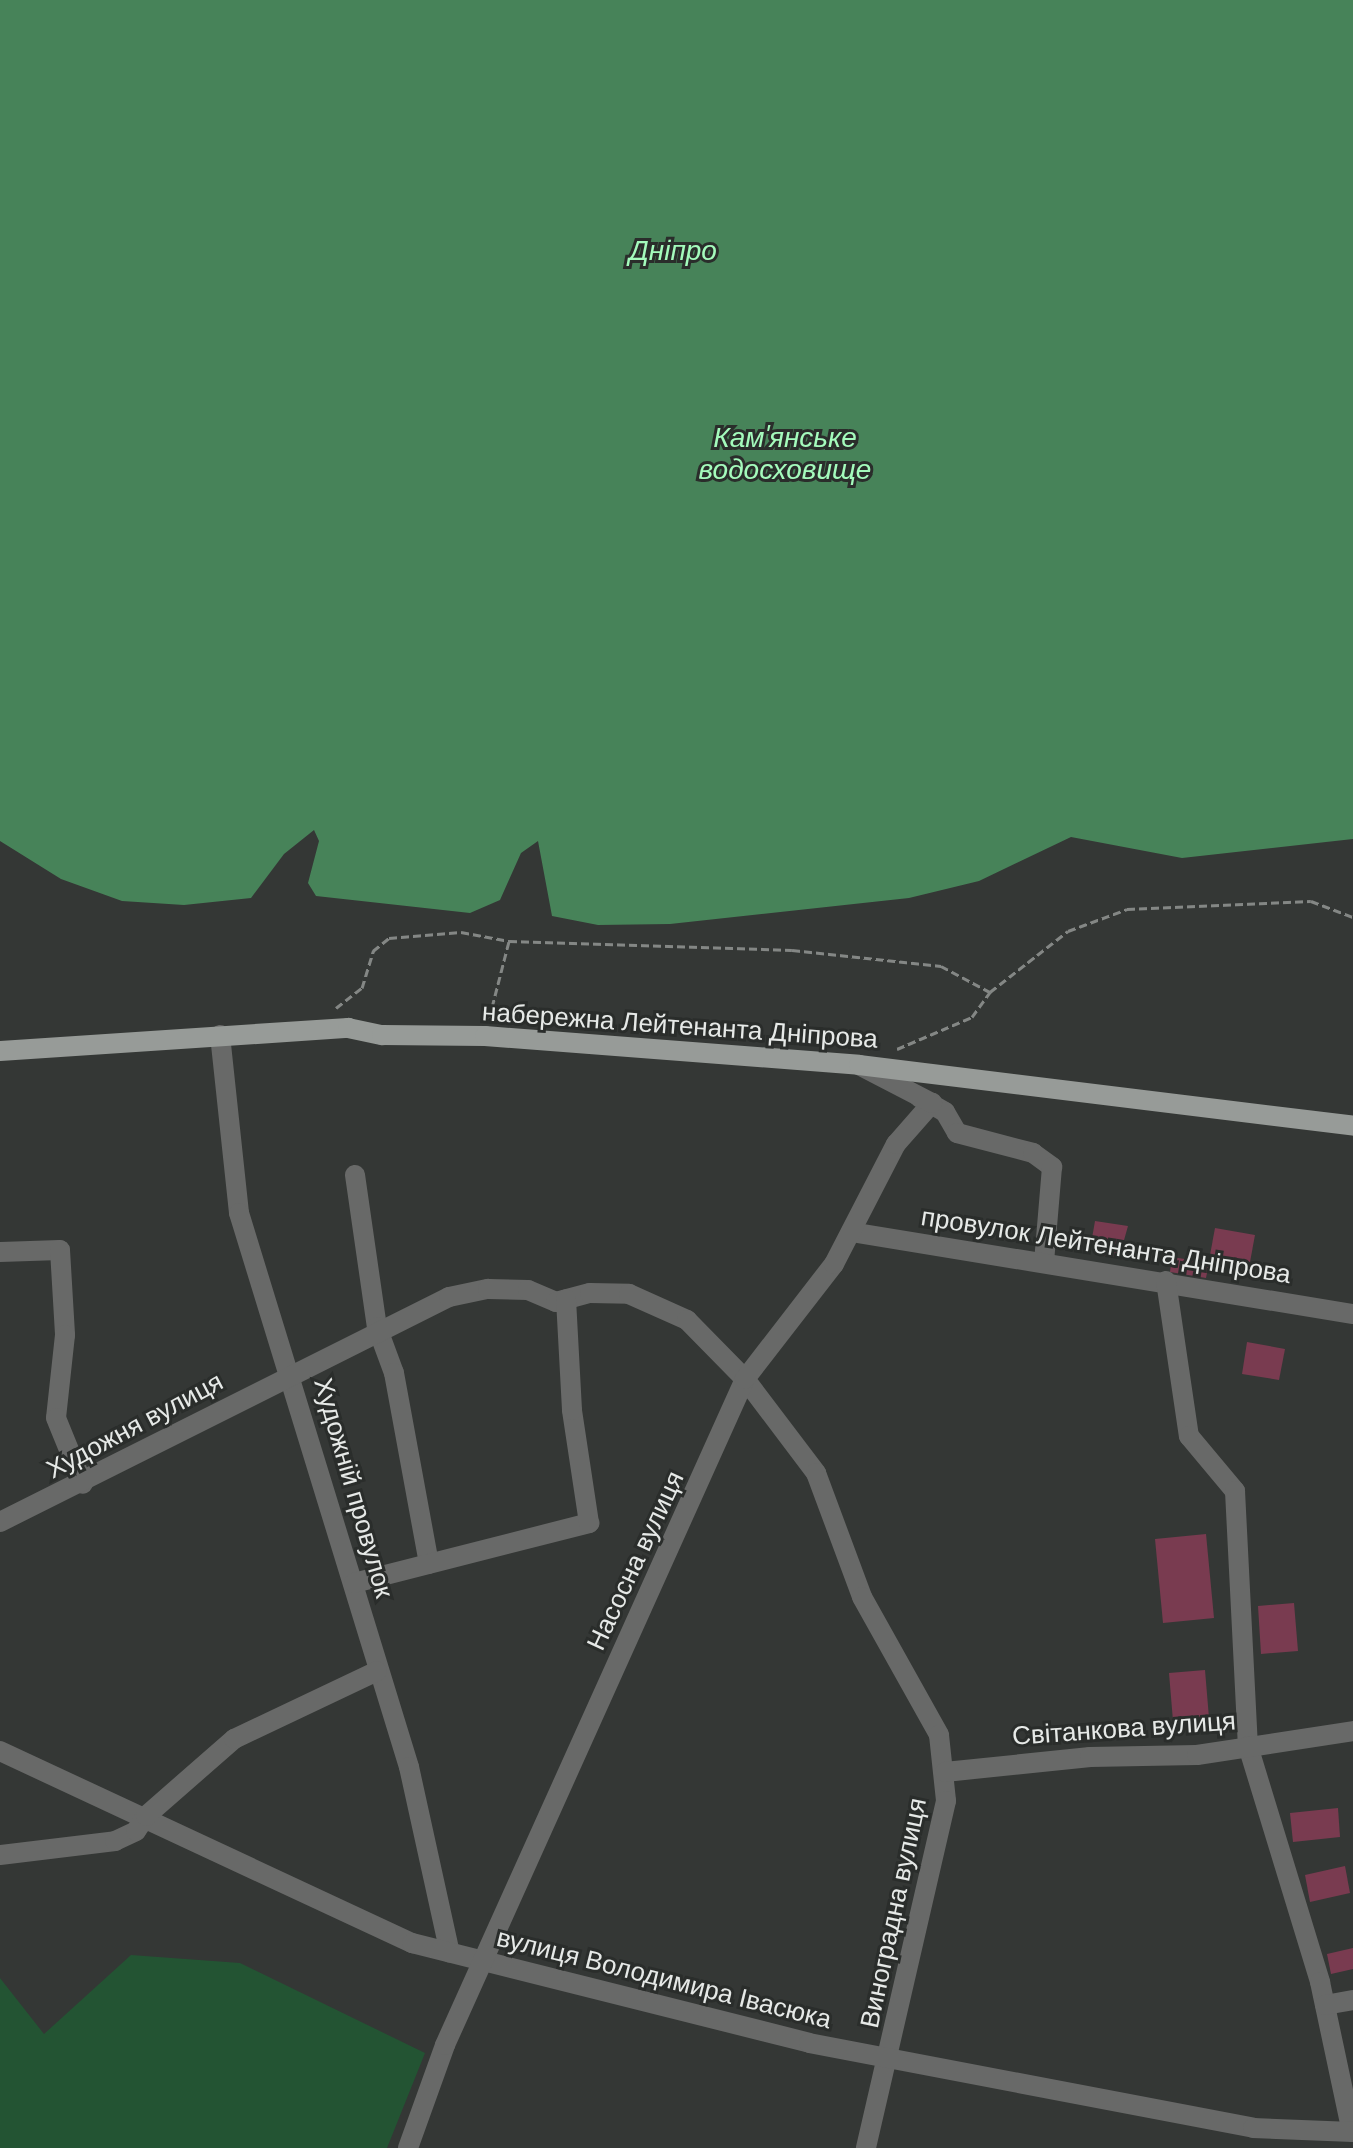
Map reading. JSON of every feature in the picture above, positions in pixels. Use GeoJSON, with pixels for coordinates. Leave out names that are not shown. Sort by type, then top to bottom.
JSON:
{"type":"FeatureCollection","features":[{"type":"Feature","properties":{"kind":"main road","name":"набережна Лейтенанта Дніпрова"},"geometry":{"type":"LineString","coordinates":[[0,1051],[313,1029],[485,1036],[859,1065],[1353,1126]]}},
{"type":"Feature","properties":{"kind":"street","name":"Художній провулок"},"geometry":{"type":"LineString","coordinates":[[220,1035],[239,1213],[293,1374],[377,1671],[412,1780],[450,1953]]}},
{"type":"Feature","properties":{"kind":"street","name":"Насосна вулиця"},"geometry":{"type":"LineString","coordinates":[[408,2148],[445,2045],[486,1962],[745,1379],[765,1361],[851,1232],[896,1144],[932,1103],[859,1065]]}},
{"type":"Feature","properties":{"kind":"street"},"geometry":{"type":"LineString","coordinates":[[859,1065],[945,1112],[957,1133],[1033,1153],[1052,1167],[1044,1262]]}},
{"type":"Feature","properties":{"kind":"street"},"geometry":{"type":"LineString","coordinates":[[355,1175],[377,1327],[394,1373],[429,1564]]}},
{"type":"Feature","properties":{"kind":"street","name":"провулок Лейтенанта Дніпрова"},"geometry":{"type":"LineString","coordinates":[[851,1232],[1166,1281],[1353,1314]]}},
{"type":"Feature","properties":{"kind":"street"},"geometry":{"type":"LineString","coordinates":[[0,1252],[60,1250],[65,1335],[56,1418],[83,1484]]}},
{"type":"Feature","properties":{"kind":"street"},"geometry":{"type":"LineString","coordinates":[[1166,1281],[1176,1376],[1189,1436],[1235,1491],[1248,1746],[1325,2005],[1353,2132]]}},
{"type":"Feature","properties":{"kind":"street","name":"Виноградна вулиця"},"geometry":{"type":"LineString","coordinates":[[293,1374],[377,1327],[449,1297],[488,1289],[566,1299],[590,1293],[653,1300],[687,1320],[745,1379],[816,1473],[862,1597],[939,1735],[945,1772],[936,1853],[866,2148]]}},
{"type":"Feature","properties":{"kind":"street"},"geometry":{"type":"LineString","coordinates":[[354,1583],[589,1523],[572,1410],[566,1299]]}},
{"type":"Feature","properties":{"kind":"street","name":"Художня вулиця"},"geometry":{"type":"LineString","coordinates":[[0,1522],[83,1484],[293,1374]]}},
{"type":"Feature","properties":{"kind":"street"},"geometry":{"type":"LineString","coordinates":[[0,1855],[115,1841],[136,1831],[146,1816],[234,1739],[377,1671]]}},
{"type":"Feature","properties":{"kind":"street","name":"Світанкова вулиця"},"geometry":{"type":"LineString","coordinates":[[945,1772],[1248,1746],[1353,1731]]}},
{"type":"Feature","properties":{"kind":"street","name":"вулиця Володимира Івасюка"},"geometry":{"type":"LineString","coordinates":[[0,1751],[146,1816],[341,1915],[450,1953],[698,2019],[1253,2128],[1353,2132]]}},
{"type":"Feature","properties":{"kind":"street"},"geometry":{"type":"LineString","coordinates":[[1325,2005],[1353,2000]]}},
{"type":"Feature","properties":{"kind":"path"},"geometry":{"type":"LineString","coordinates":[[859,1065],[972,1017],[990,992],[1068,931],[1127,909],[1296,900],[1353,917]]}},
{"type":"Feature","properties":{"kind":"path"},"geometry":{"type":"LineString","coordinates":[[313,1029],[362,988],[380,941],[461,932],[561,948],[705,946],[926,964],[990,992]]}},
{"type":"Feature","properties":{"kind":"path"},"geometry":{"type":"LineString","coordinates":[[485,1036],[509,941]]}},
{"type":"Feature","properties":{"kind":"shaded area"},"geometry":{"type":"Polygon","coordinates":[[[131,1955],[240,1963],[425,2053],[387,2148],[0,2148],[0,1978],[44,2034],[131,1955]]]}},
{"type":"Feature","properties":{"kind":"water","name":"Кам'янське водосховище"},"geometry":{"type":"Polygon","coordinates":[[[0,0],[1353,0],[1353,839],[1182,858],[1071,837],[979,881],[909,898],[670,924],[598,925],[552,916],[538,841],[521,853],[500,900],[470,913],[316,896],[308,883],[319,841],[314,830],[284,854],[251,898],[184,905],[122,901],[61,879],[0,841],[0,0]]]}},
{"type":"Feature","properties":{"kind":"building"},"geometry":{"type":"Polygon","coordinates":[[[1095,1221],[1128,1226],[1119,1258],[1099,1255],[1100,1246],[1091,1244],[1095,1221]]]}},
{"type":"Feature","properties":{"kind":"building"},"geometry":{"type":"Polygon","coordinates":[[[1215,1228],[1255,1235],[1250,1262],[1210,1255],[1215,1228]]]}},
{"type":"Feature","properties":{"kind":"building"},"geometry":{"type":"Polygon","coordinates":[[[1172,1257],[1209,1263],[1206,1278],[1170,1272],[1172,1257]]]}},
{"type":"Feature","properties":{"kind":"building"},"geometry":{"type":"Polygon","coordinates":[[[1247,1342],[1285,1349],[1279,1380],[1242,1374],[1247,1342]]]}},
{"type":"Feature","properties":{"kind":"building"},"geometry":{"type":"Polygon","coordinates":[[[1206,1534],[1214,1618],[1163,1623],[1155,1539],[1206,1534]]]}},
{"type":"Feature","properties":{"kind":"building"},"geometry":{"type":"Polygon","coordinates":[[[1294,1603],[1298,1651],[1261,1654],[1258,1606],[1294,1603]]]}},
{"type":"Feature","properties":{"kind":"building"},"geometry":{"type":"Polygon","coordinates":[[[1205,1670],[1209,1718],[1173,1721],[1169,1673],[1205,1670]]]}},
{"type":"Feature","properties":{"kind":"building"},"geometry":{"type":"Polygon","coordinates":[[[1338,1808],[1340,1837],[1293,1842],[1290,1813],[1338,1808]]]}},
{"type":"Feature","properties":{"kind":"building"},"geometry":{"type":"Polygon","coordinates":[[[1345,1866],[1350,1893],[1310,1902],[1305,1875],[1345,1866]]]}},
{"type":"Feature","properties":{"kind":"building"},"geometry":{"type":"Polygon","coordinates":[[[1353,1948],[1353,1969],[1331,1974],[1327,1954],[1353,1948]]]}},
{"type":"Feature","properties":{"kind":"water label","name":"Дніпро"},"geometry":{"type":"Point","coordinates":[673,251]}}]}
